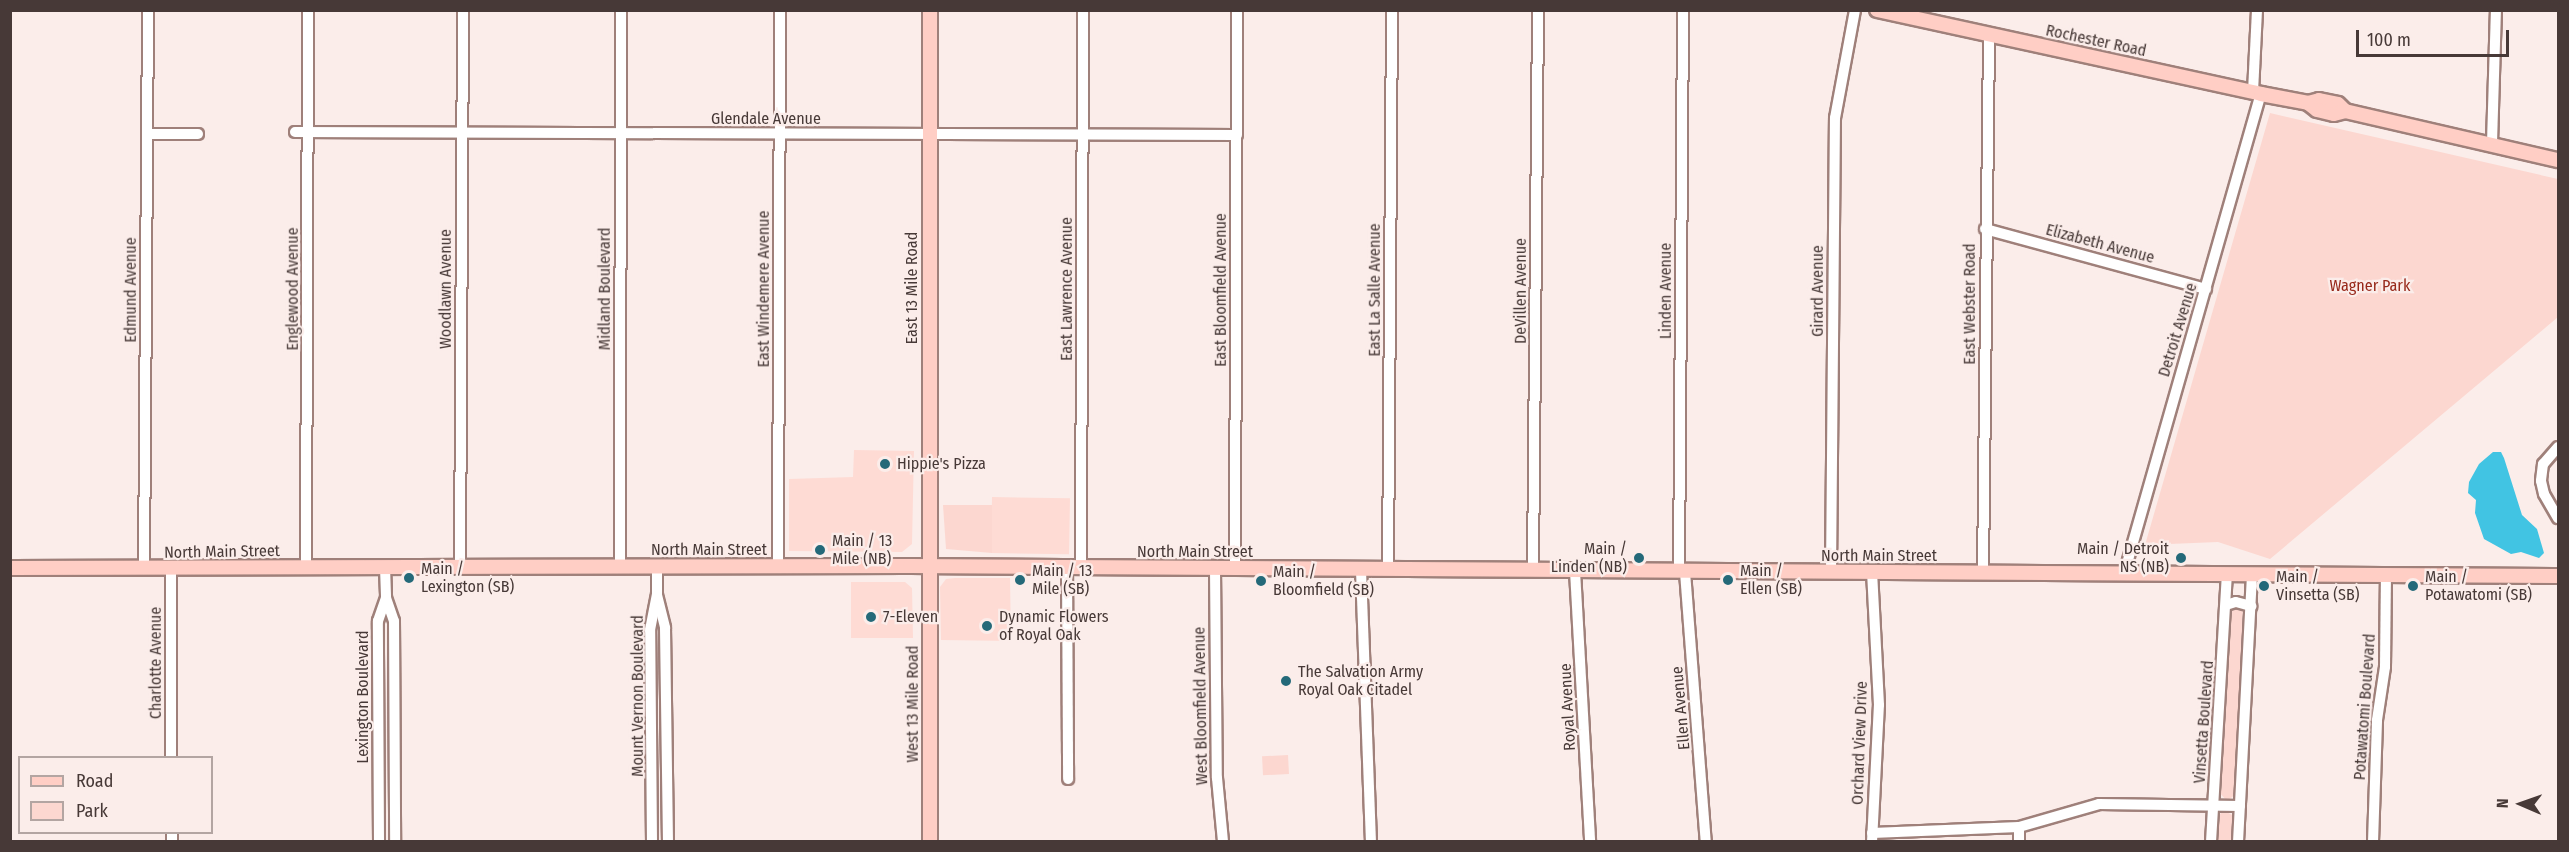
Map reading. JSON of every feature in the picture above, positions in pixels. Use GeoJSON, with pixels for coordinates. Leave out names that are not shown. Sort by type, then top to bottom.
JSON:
{"type":"FeatureCollection","features":[{"type":"Feature","properties":{"kind":"main road","name":"East 13 Mile Road"},"geometry":{"type":"LineString","coordinates":[[928,566],[930,10]]}},
{"type":"Feature","properties":{"kind":"main road","name":"Rochester Road"},"geometry":{"type":"LineString","coordinates":[[1877,10],[2308,103],[2318,110],[2334,114],[2345,111],[2557,158]]}},
{"type":"Feature","properties":{"kind":"main road","name":"North Main Street"},"geometry":{"type":"LineString","coordinates":[[10,568],[928,566],[2559,576]]}},
{"type":"Feature","properties":{"kind":"main road","name":"West 13 Mile Road"},"geometry":{"type":"LineString","coordinates":[[928,566],[930,842]]}},
{"type":"Feature","properties":{"kind":"street","name":"Edmund Avenue"},"geometry":{"type":"LineString","coordinates":[[144,569],[148,10]]}},
{"type":"Feature","properties":{"kind":"street","name":"Englewood Avenue"},"geometry":{"type":"LineString","coordinates":[[306,567],[308,10]]}},
{"type":"Feature","properties":{"kind":"street","name":"Woodlawn Avenue"},"geometry":{"type":"LineString","coordinates":[[460,567],[463,10]]}},
{"type":"Feature","properties":{"kind":"street","name":"Midland Boulevard"},"geometry":{"type":"LineString","coordinates":[[620,567],[621,10]]}},
{"type":"Feature","properties":{"kind":"street","name":"East Windemere Avenue"},"geometry":{"type":"LineString","coordinates":[[778,567],[780,10]]}},
{"type":"Feature","properties":{"kind":"street","name":"East Lawrence Avenue"},"geometry":{"type":"LineString","coordinates":[[1068,779],[1083,135],[1083,10]]}},
{"type":"Feature","properties":{"kind":"street","name":"East Bloomfield Avenue"},"geometry":{"type":"LineString","coordinates":[[1235,569],[1238,10]]}},
{"type":"Feature","properties":{"kind":"street","name":"East La Salle Avenue"},"geometry":{"type":"LineString","coordinates":[[1388,570],[1392,10]]}},
{"type":"Feature","properties":{"kind":"street","name":"DeVillen Avenue"},"geometry":{"type":"LineString","coordinates":[[1533,571],[1538,10]]}},
{"type":"Feature","properties":{"kind":"street","name":"Linden Avenue"},"geometry":{"type":"LineString","coordinates":[[1682,572],[1683,10]]}},
{"type":"Feature","properties":{"kind":"street","name":"Girard Avenue"},"geometry":{"type":"LineString","coordinates":[[1831,573],[1835,118],[1855,10]]}},
{"type":"Feature","properties":{"kind":"street","name":"Detroit Avenue"},"geometry":{"type":"LineString","coordinates":[[2124,574],[2206,289],[2257,93],[2257,10]]}},
{"type":"Feature","properties":{"kind":"street"},"geometry":{"type":"LineString","coordinates":[[2492,143],[2496,10]]}},
{"type":"Feature","properties":{"kind":"street","name":"East Webster Road"},"geometry":{"type":"LineString","coordinates":[[1983,574],[1985,229],[1989,35]]}},
{"type":"Feature","properties":{"kind":"street","name":"Glendale Avenue"},"geometry":{"type":"LineString","coordinates":[[294,132],[1237,135]]}},
{"type":"Feature","properties":{"kind":"street"},"geometry":{"type":"LineString","coordinates":[[147,134],[198,134]]}},
{"type":"Feature","properties":{"kind":"street","name":"Elizabeth Avenue"},"geometry":{"type":"LineString","coordinates":[[1985,229],[2206,289]]}},
{"type":"Feature","properties":{"kind":"street"},"geometry":{"type":"LineString","coordinates":[[2559,447],[2543,464],[2541,481],[2544,494],[2559,518]]}},
{"type":"Feature","properties":{"kind":"street","name":"Lexington Boulevard"},"geometry":{"type":"LineString","coordinates":[[385,567],[386,598],[394,621],[395,842]]}},
{"type":"Feature","properties":{"kind":"street","name":"Mount Vernon Boulevard"},"geometry":{"type":"LineString","coordinates":[[652,842],[650,630],[657,595],[657,567]]}},
{"type":"Feature","properties":{"kind":"street","name":"Charlotte Avenue"},"geometry":{"type":"LineString","coordinates":[[171,569],[171,756]]}},
{"type":"Feature","properties":{"kind":"street","name":"West Bloomfield Avenue"},"geometry":{"type":"LineString","coordinates":[[1215,569],[1217,777],[1223,842]]}},
{"type":"Feature","properties":{"kind":"street"},"geometry":{"type":"LineString","coordinates":[[1361,570],[1371,842]]}},
{"type":"Feature","properties":{"kind":"street","name":"Royal Avenue"},"geometry":{"type":"LineString","coordinates":[[1575,571],[1590,842]]}},
{"type":"Feature","properties":{"kind":"street","name":"Ellen Avenue"},"geometry":{"type":"LineString","coordinates":[[1682,572],[1706,842]]}},
{"type":"Feature","properties":{"kind":"street","name":"Orchard View Drive"},"geometry":{"type":"LineString","coordinates":[[1872,573],[1879,705],[1872,837]]}},
{"type":"Feature","properties":{"kind":"street","name":"Vinsetta Boulevard"},"geometry":{"type":"LineString","coordinates":[[2211,842],[2227,574]]}},
{"type":"Feature","properties":{"kind":"street"},"geometry":{"type":"LineString","coordinates":[[2238,842],[2252,574]]}},
{"type":"Feature","properties":{"kind":"street","name":"Potawatomi Boulevard"},"geometry":{"type":"LineString","coordinates":[[2373,842],[2377,720],[2385,667],[2386,574]]}},
{"type":"Feature","properties":{"kind":"street","name":"Mount Vernon Boulevard"},"geometry":{"type":"LineString","coordinates":[[657,595],[665,628],[668,842]]}},
{"type":"Feature","properties":{"kind":"street","name":"Lexington Boulevard"},"geometry":{"type":"LineString","coordinates":[[379,842],[378,621],[386,598]]}},
{"type":"Feature","properties":{"kind":"street"},"geometry":{"type":"LineString","coordinates":[[2226,605],[2236,602],[2251,606]]}},
{"type":"Feature","properties":{"kind":"street"},"geometry":{"type":"LineString","coordinates":[[379,796],[395,796]]}},
{"type":"Feature","properties":{"kind":"street","name":"Mount Vernon Boulevard"},"geometry":{"type":"LineString","coordinates":[[652,797],[668,797]]}},
{"type":"Feature","properties":{"kind":"street"},"geometry":{"type":"LineString","coordinates":[[1872,837],[2019,827],[2099,804],[2240,806]]}},
{"type":"Feature","properties":{"kind":"street"},"geometry":{"type":"LineString","coordinates":[[2019,827],[2019,842]]}},
{"type":"Feature","properties":{"kind":"shaded area"},"geometry":{"type":"Polygon","coordinates":[[[854,450],[914,451],[912,544],[902,552],[789,551],[789,479],[853,477],[854,450]]]}},
{"type":"Feature","properties":{"kind":"shaded area"},"geometry":{"type":"Polygon","coordinates":[[[992,497],[1070,498],[1069,554],[991,553],[992,497]]]}},
{"type":"Feature","properties":{"kind":"shaded area"},"geometry":{"type":"Polygon","coordinates":[[[1010,578],[1011,641],[941,640],[940,587],[946,579],[1010,578]]]}},
{"type":"Feature","properties":{"kind":"shaded area"},"geometry":{"type":"Polygon","coordinates":[[[851,582],[905,582],[912,588],[913,638],[851,638],[851,582]]]}},
{"type":"Feature","properties":{"kind":"green space","name":"Wagner Park"},"geometry":{"type":"Polygon","coordinates":[[[2270,113],[2558,179],[2558,317],[2270,559],[2218,542],[2145,545],[2270,113]]]}},
{"type":"Feature","properties":{"kind":"green space"},"geometry":{"type":"Polygon","coordinates":[[[943,505],[992,505],[992,553],[946,549],[943,505]]]}},
{"type":"Feature","properties":{"kind":"green space"},"geometry":{"type":"Polygon","coordinates":[[[2243,607],[2236,794],[2227,801],[2219,792],[2230,611],[2243,607]]]}},
{"type":"Feature","properties":{"kind":"green space"},"geometry":{"type":"Polygon","coordinates":[[[1288,755],[1289,774],[1263,775],[1262,756],[1288,755]]]}},
{"type":"Feature","properties":{"kind":"green space"},"geometry":{"type":"Polygon","coordinates":[[[2223,810],[2234,816],[2233,841],[2216,842],[2217,819],[2223,810]]]}},
{"type":"Feature","properties":{"kind":"water"},"geometry":{"type":"Polygon","coordinates":[[[2493,452],[2501,452],[2522,515],[2537,529],[2544,553],[2539,558],[2521,552],[2511,554],[2484,539],[2475,513],[2476,500],[2468,493],[2469,482],[2479,464],[2493,452]]]}},
{"type":"Feature","properties":{"kind":"place","name":"Hippie's Pizza"},"geometry":{"type":"Point","coordinates":[885,464]}},
{"type":"Feature","properties":{"kind":"place","name":"Main / 13 Mile (NB)"},"geometry":{"type":"Point","coordinates":[820,550]}},
{"type":"Feature","properties":{"kind":"place","name":"Main / Linden (NB)"},"geometry":{"type":"Point","coordinates":[1639,558]}},
{"type":"Feature","properties":{"kind":"place","name":"Main / Detroit NS (NB)"},"geometry":{"type":"Point","coordinates":[2181,558]}},
{"type":"Feature","properties":{"kind":"place","name":"Main / Lexington (SB)"},"geometry":{"type":"Point","coordinates":[409,578]}},
{"type":"Feature","properties":{"kind":"place","name":"Main / 13 Mile (SB)"},"geometry":{"type":"Point","coordinates":[1020,580]}},
{"type":"Feature","properties":{"kind":"place","name":"Main / Ellen (SB)"},"geometry":{"type":"Point","coordinates":[1728,580]}},
{"type":"Feature","properties":{"kind":"place","name":"Main / Bloomfield (SB)"},"geometry":{"type":"Point","coordinates":[1261,581]}},
{"type":"Feature","properties":{"kind":"place","name":"Main / Vinsetta (SB)"},"geometry":{"type":"Point","coordinates":[2264,586]}},
{"type":"Feature","properties":{"kind":"place","name":"Main / Potawatomi (SB)"},"geometry":{"type":"Point","coordinates":[2413,586]}},
{"type":"Feature","properties":{"kind":"place","name":"7-Eleven"},"geometry":{"type":"Point","coordinates":[871,617]}},
{"type":"Feature","properties":{"kind":"place","name":"Dynamic Flowers of Royal Oak"},"geometry":{"type":"Point","coordinates":[987,626]}},
{"type":"Feature","properties":{"kind":"place","name":"The Salvation Army Royal Oak Citadel"},"geometry":{"type":"Point","coordinates":[1286,681]}}]}
